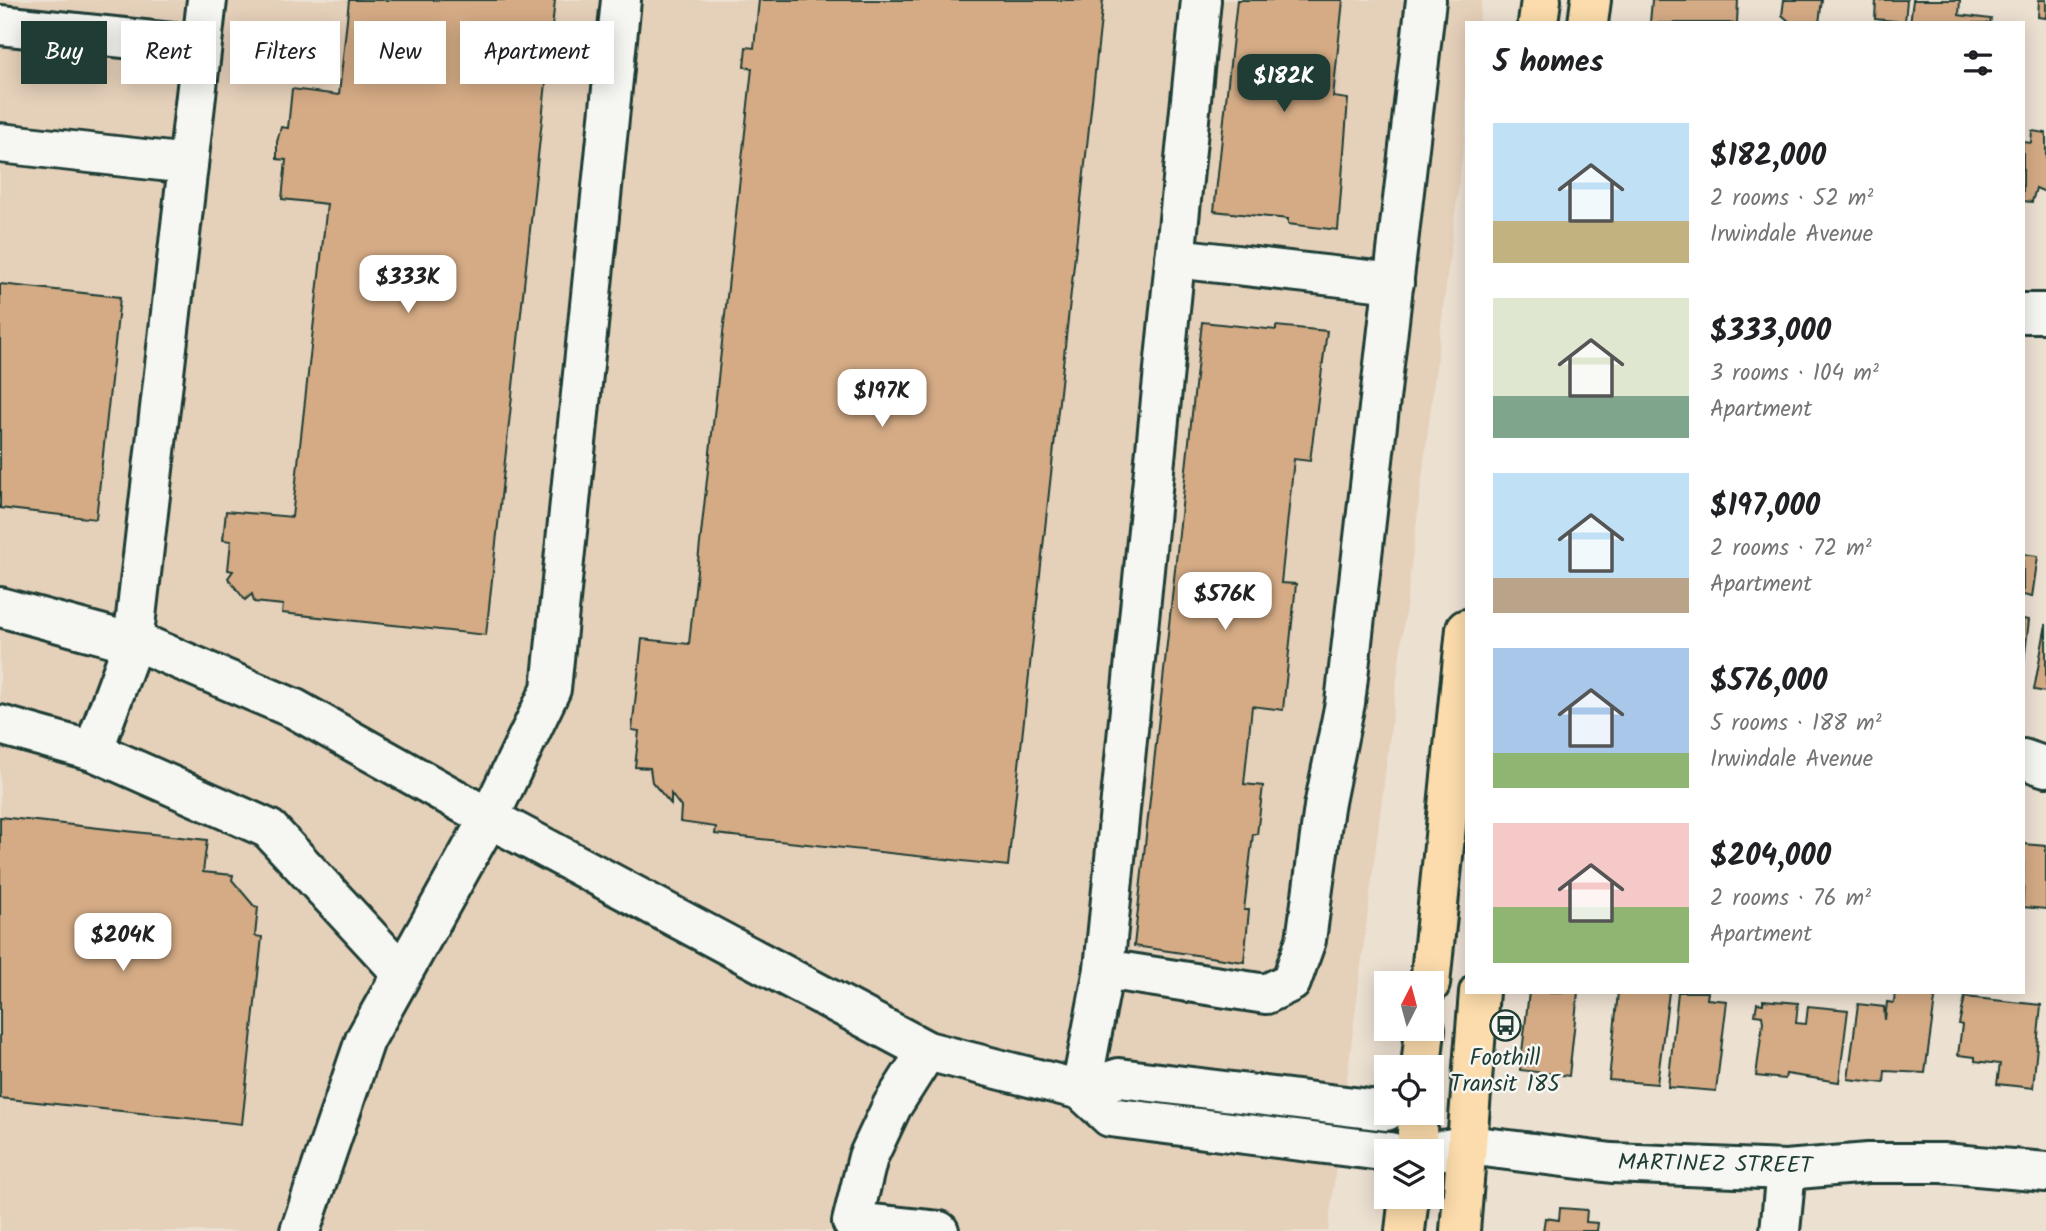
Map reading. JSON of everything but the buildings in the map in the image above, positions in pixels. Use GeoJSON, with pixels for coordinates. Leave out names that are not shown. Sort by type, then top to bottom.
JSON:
{"type":"FeatureCollection","features":[{"type":"Feature","properties":{"kind":"main road"},"geometry":{"type":"LineString","coordinates":[[1538,21],[1541,0]]}},
{"type":"Feature","properties":{"kind":"main road"},"geometry":{"type":"LineString","coordinates":[[1588,21],[1591,0]]}},
{"type":"Feature","properties":{"kind":"main road"},"geometry":{"type":"LineString","coordinates":[[1431,971],[1465,652]]}},
{"type":"Feature","properties":{"kind":"main road"},"geometry":{"type":"LineString","coordinates":[[1460,1231],[1479,994]]}},
{"type":"Feature","properties":{"kind":"main road"},"geometry":{"type":"LineString","coordinates":[[1405,1231],[1408,1209]]}},
{"type":"Feature","properties":{"kind":"street"},"geometry":{"type":"LineString","coordinates":[[204,21],[206,0]]}},
{"type":"Feature","properties":{"kind":"street"},"geometry":{"type":"LineString","coordinates":[[300,1231],[365,1040],[489,818],[551,689],[621,0]]}},
{"type":"Feature","properties":{"kind":"street"},"geometry":{"type":"LineString","coordinates":[[1081,1090],[1104,969],[1201,0]]}},
{"type":"Feature","properties":{"kind":"street"},"geometry":{"type":"LineString","coordinates":[[1104,969],[1266,994],[1291,982],[1306,940],[1324,807],[1345,703],[1426,0]]}},
{"type":"Feature","properties":{"kind":"street"},"geometry":{"type":"LineString","coordinates":[[0,25],[121,38]]}},
{"type":"Feature","properties":{"kind":"street"},"geometry":{"type":"LineString","coordinates":[[93,751],[133,643],[197,84]]}},
{"type":"Feature","properties":{"kind":"street"},"geometry":{"type":"LineString","coordinates":[[0,143],[188,164]]}},
{"type":"Feature","properties":{"kind":"street"},"geometry":{"type":"LineString","coordinates":[[1175,258],[1394,283]]}},
{"type":"Feature","properties":{"kind":"street"},"geometry":{"type":"LineString","coordinates":[[2025,313],[2046,313]]}},
{"type":"Feature","properties":{"kind":"street"},"geometry":{"type":"LineString","coordinates":[[0,607],[133,643],[295,709],[489,818],[927,1051],[1081,1090],[1110,1117],[1374,1150]]}},
{"type":"Feature","properties":{"kind":"street"},"geometry":{"type":"LineString","coordinates":[[0,725],[93,751],[269,829],[402,973]]}},
{"type":"Feature","properties":{"kind":"street"},"geometry":{"type":"LineString","coordinates":[[2025,760],[2046,767]]}},
{"type":"Feature","properties":{"kind":"street"},"geometry":{"type":"LineString","coordinates":[[927,1051],[892,1106],[868,1157],[851,1226],[939,1231]]}},
{"type":"Feature","properties":{"kind":"street"},"geometry":{"type":"LineString","coordinates":[[1081,1090],[1119,1078],[1374,1116]]}},
{"type":"Feature","properties":{"kind":"street"},"geometry":{"type":"LineString","coordinates":[[1418,1125],[1468,1145]]}},
{"type":"Feature","properties":{"kind":"street"},"geometry":{"type":"LineString","coordinates":[[1444,1150],[1468,1145]]}},
{"type":"Feature","properties":{"kind":"street","name":"MARTINEZ STREET"},"geometry":{"type":"LineString","coordinates":[[1468,1145],[1612,1163],[1786,1170],[1868,1163],[1942,1163],[2046,1172]]}},
{"type":"Feature","properties":{"kind":"street"},"geometry":{"type":"LineString","coordinates":[[1780,1231],[1786,1170]]}},
{"type":"Feature","properties":{"kind":"shaded area"},"geometry":{"type":"Polygon","coordinates":[[[0,0],[1482,0],[1479,21],[1465,21],[1465,134],[1328,1231],[0,1231],[0,0]]]}},
{"type":"Feature","properties":{"kind":"place","name":"Foothill Transit 185"},"geometry":{"type":"Point","coordinates":[1505,1025]}}]}
